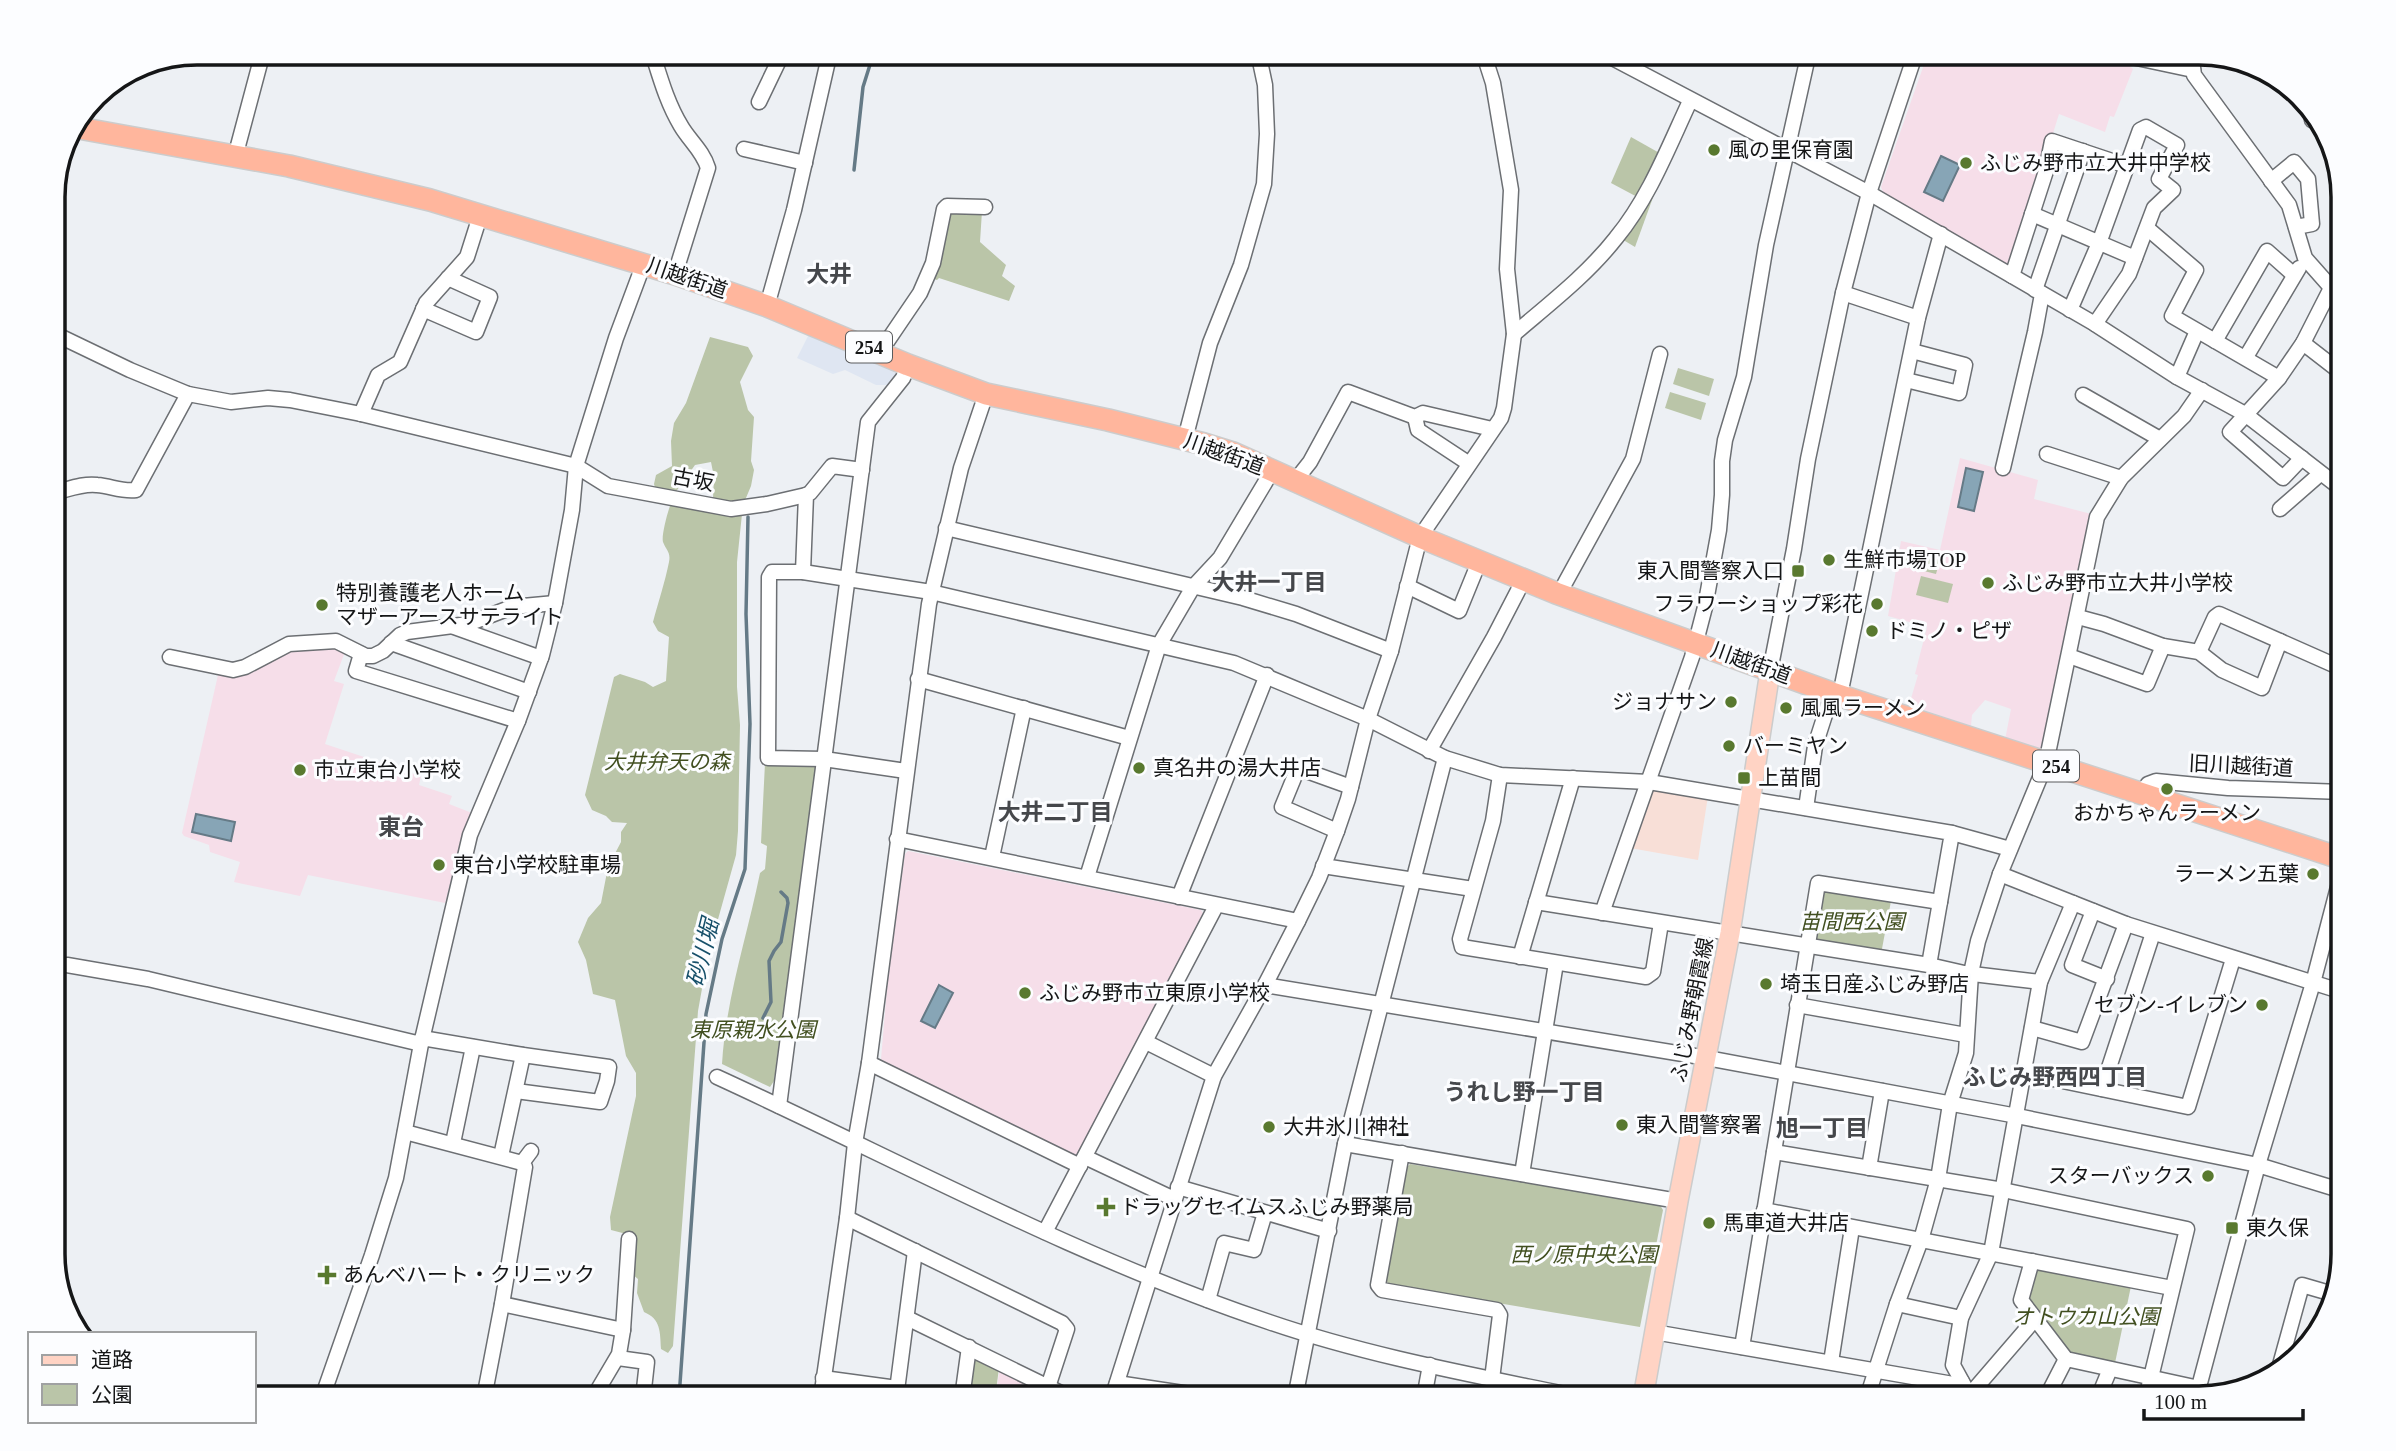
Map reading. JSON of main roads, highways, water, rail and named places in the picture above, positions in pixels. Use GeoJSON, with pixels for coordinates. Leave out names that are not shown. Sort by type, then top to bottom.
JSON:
{"type":"FeatureCollection","features":[{"type":"Feature","properties":{"kind":"highway","name":"川越街道"},"geometry":{"type":"LineString","coordinates":[[83,129],[351,180],[480,216],[644,263],[767,306],[908,365],[986,394],[1185,439],[1233,453],[1522,581],[1836,694],[2331,855]]}},
{"type":"Feature","properties":{"kind":"main road","name":"ふじみ野朝霞線"},"geometry":{"type":"LineString","coordinates":[[1645,1386],[1730,933],[1770,671]]}},
{"type":"Feature","properties":{"kind":"water"},"geometry":{"type":"Polygon","coordinates":[[[1941,156],[1960,165],[1943,201],[1924,192],[1941,156]]]}},
{"type":"Feature","properties":{"kind":"water"},"geometry":{"type":"Polygon","coordinates":[[[1966,468],[1983,472],[1974,511],[1958,507],[1966,468]]]}},
{"type":"Feature","properties":{"kind":"water"},"geometry":{"type":"Polygon","coordinates":[[[196,814],[235,822],[231,841],[192,832],[196,814]]]}},
{"type":"Feature","properties":{"kind":"water"},"geometry":{"type":"Polygon","coordinates":[[[939,985],[953,993],[935,1028],[921,1021],[939,985]]]}},
{"type":"Feature","properties":{"kind":"waterway","name":"砂川堀"},"geometry":{"type":"LineString","coordinates":[[854,170],[863,87],[870,65]]}},
{"type":"Feature","properties":{"kind":"waterway","name":"砂川堀"},"geometry":{"type":"LineString","coordinates":[[680,1386],[706,1014],[722,939],[745,869],[750,724],[746,614],[748,517]]}},
{"type":"Feature","properties":{"kind":"waterway"},"geometry":{"type":"LineString","coordinates":[[763,1018],[771,1002],[769,961],[781,942],[788,903],[781,892]]}},
{"type":"Feature","properties":{"kind":"place","name":"風の里保育園"},"geometry":{"type":"Point","coordinates":[1714,150]}},
{"type":"Feature","properties":{"kind":"place","name":"ふじみ野市立大井中学校"},"geometry":{"type":"Point","coordinates":[1966,163]}},
{"type":"Feature","properties":{"kind":"place","name":"生鮮市場TOP"},"geometry":{"type":"Point","coordinates":[1829,560]}},
{"type":"Feature","properties":{"kind":"place","name":"東入間警察入口"},"geometry":{"type":"Point","coordinates":[1798,571]}},
{"type":"Feature","properties":{"kind":"place","name":"ふじみ野市立大井小学校"},"geometry":{"type":"Point","coordinates":[1988,583]}},
{"type":"Feature","properties":{"kind":"place","name":"フラワーショップ彩花"},"geometry":{"type":"Point","coordinates":[1877,604]}},
{"type":"Feature","properties":{"kind":"place","name":"特別養護老人ホーム マザーアースサテライト"},"geometry":{"type":"Point","coordinates":[322,605]}},
{"type":"Feature","properties":{"kind":"place","name":"ドミノ・ピザ"},"geometry":{"type":"Point","coordinates":[1872,631]}},
{"type":"Feature","properties":{"kind":"place","name":"ジョナサン"},"geometry":{"type":"Point","coordinates":[1731,702]}},
{"type":"Feature","properties":{"kind":"place","name":"風風ラーメン"},"geometry":{"type":"Point","coordinates":[1786,708]}},
{"type":"Feature","properties":{"kind":"place","name":"バーミヤン"},"geometry":{"type":"Point","coordinates":[1729,746]}},
{"type":"Feature","properties":{"kind":"place","name":"真名井の湯大井店"},"geometry":{"type":"Point","coordinates":[1139,768]}},
{"type":"Feature","properties":{"kind":"place","name":"市立東台小学校"},"geometry":{"type":"Point","coordinates":[300,770]}},
{"type":"Feature","properties":{"kind":"place","name":"上苗間"},"geometry":{"type":"Point","coordinates":[1744,778]}},
{"type":"Feature","properties":{"kind":"place","name":"おかちゃんラーメン"},"geometry":{"type":"Point","coordinates":[2167,789]}},
{"type":"Feature","properties":{"kind":"place","name":"東台小学校駐車場"},"geometry":{"type":"Point","coordinates":[439,865]}},
{"type":"Feature","properties":{"kind":"place","name":"ラーメン五葉"},"geometry":{"type":"Point","coordinates":[2313,874]}},
{"type":"Feature","properties":{"kind":"place","name":"埼玉日産ふじみ野店"},"geometry":{"type":"Point","coordinates":[1766,984]}},
{"type":"Feature","properties":{"kind":"place","name":"ふじみ野市立東原小学校"},"geometry":{"type":"Point","coordinates":[1025,993]}},
{"type":"Feature","properties":{"kind":"place","name":"セブン-イレブン"},"geometry":{"type":"Point","coordinates":[2262,1005]}},
{"type":"Feature","properties":{"kind":"place","name":"東入間警察署"},"geometry":{"type":"Point","coordinates":[1622,1125]}},
{"type":"Feature","properties":{"kind":"place","name":"大井氷川神社"},"geometry":{"type":"Point","coordinates":[1269,1127]}},
{"type":"Feature","properties":{"kind":"place","name":"スターバックス"},"geometry":{"type":"Point","coordinates":[2208,1176]}},
{"type":"Feature","properties":{"kind":"place","name":"ドラッグセイムスふじみ野薬局"},"geometry":{"type":"Point","coordinates":[1106,1207]}},
{"type":"Feature","properties":{"kind":"place","name":"馬車道大井店"},"geometry":{"type":"Point","coordinates":[1709,1223]}},
{"type":"Feature","properties":{"kind":"place","name":"東久保"},"geometry":{"type":"Point","coordinates":[2232,1228]}},
{"type":"Feature","properties":{"kind":"place","name":"あんべハート・クリニック"},"geometry":{"type":"Point","coordinates":[327,1275]}},
{"type":"Feature","properties":{"kind":"district","name":"大井"},"geometry":{"type":"Point","coordinates":[829,274]}},
{"type":"Feature","properties":{"kind":"district","name":"大井一丁目"},"geometry":{"type":"Point","coordinates":[1269,582]}},
{"type":"Feature","properties":{"kind":"district","name":"大井二丁目"},"geometry":{"type":"Point","coordinates":[1055,812]}},
{"type":"Feature","properties":{"kind":"district","name":"東台"},"geometry":{"type":"Point","coordinates":[401,827]}},
{"type":"Feature","properties":{"kind":"district","name":"ふじみ野西四丁目"},"geometry":{"type":"Point","coordinates":[2055,1077]}},
{"type":"Feature","properties":{"kind":"district","name":"うれし野一丁目"},"geometry":{"type":"Point","coordinates":[1524,1092]}},
{"type":"Feature","properties":{"kind":"district","name":"旭一丁目"},"geometry":{"type":"Point","coordinates":[1822,1128]}},
{"type":"Feature","properties":{"kind":"park label","name":"大井弁天の森"},"geometry":{"type":"Point","coordinates":[667,762]}},
{"type":"Feature","properties":{"kind":"park label","name":"苗間西公園"},"geometry":{"type":"Point","coordinates":[1852,922]}},
{"type":"Feature","properties":{"kind":"park label","name":"東原親水公園"},"geometry":{"type":"Point","coordinates":[753,1030]}},
{"type":"Feature","properties":{"kind":"park label","name":"西ノ原中央公園"},"geometry":{"type":"Point","coordinates":[1584,1255]}},
{"type":"Feature","properties":{"kind":"park label","name":"オトウカ山公園"},"geometry":{"type":"Point","coordinates":[2086,1317]}}]}
